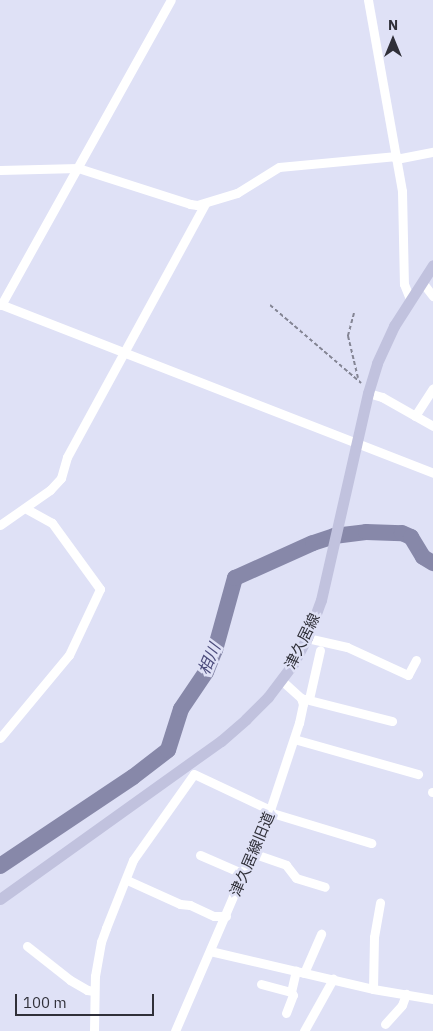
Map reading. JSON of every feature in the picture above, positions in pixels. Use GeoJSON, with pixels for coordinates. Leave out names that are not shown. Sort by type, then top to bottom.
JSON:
{"type":"FeatureCollection","features":[{"type":"Feature","properties":{"kind":"main road","name":"津久居線"},"geometry":{"type":"LineString","coordinates":[[0,899],[191,769],[246,719],[282,680],[307,638],[321,600],[358,444],[368,393],[386,343],[433,265]]}},
{"type":"Feature","properties":{"kind":"street"},"geometry":{"type":"LineString","coordinates":[[171,0],[1,305],[433,472]]}},
{"type":"Feature","properties":{"kind":"street"},"geometry":{"type":"LineString","coordinates":[[368,0],[396,157],[402,202],[404,284],[411,301]]}},
{"type":"Feature","properties":{"kind":"street"},"geometry":{"type":"LineString","coordinates":[[0,170],[78,168],[190,204],[205,204],[237,193],[278,167],[433,152]]}},
{"type":"Feature","properties":{"kind":"street"},"geometry":{"type":"LineString","coordinates":[[0,525],[56,485],[61,478],[67,457],[205,204]]}},
{"type":"Feature","properties":{"kind":"street"},"geometry":{"type":"LineString","coordinates":[[422,282],[433,296]]}},
{"type":"Feature","properties":{"kind":"street"},"geometry":{"type":"LineString","coordinates":[[415,416],[433,388]]}},
{"type":"Feature","properties":{"kind":"street"},"geometry":{"type":"LineString","coordinates":[[368,393],[382,397],[433,426]]}},
{"type":"Feature","properties":{"kind":"street"},"geometry":{"type":"LineString","coordinates":[[0,738],[69,655],[100,589],[52,523],[25,508]]}},
{"type":"Feature","properties":{"kind":"street"},"geometry":{"type":"LineString","coordinates":[[307,638],[346,647],[408,675],[416,660]]}},
{"type":"Feature","properties":{"kind":"street","name":"津久居線旧道"},"geometry":{"type":"LineString","coordinates":[[178,1030],[270,811],[320,650]]}},
{"type":"Feature","properties":{"kind":"street"},"geometry":{"type":"LineString","coordinates":[[282,680],[305,698],[392,721]]}},
{"type":"Feature","properties":{"kind":"street"},"geometry":{"type":"LineString","coordinates":[[294,738],[418,774]]}},
{"type":"Feature","properties":{"kind":"street"},"geometry":{"type":"LineString","coordinates":[[94,1031],[94,991],[101,942],[127,880],[133,860],[144,842],[157,828],[191,769],[270,811],[371,843]]}},
{"type":"Feature","properties":{"kind":"street"},"geometry":{"type":"LineString","coordinates":[[200,854],[244,874]]}},
{"type":"Feature","properties":{"kind":"street"},"geometry":{"type":"LineString","coordinates":[[252,854],[286,865],[296,878],[325,887]]}},
{"type":"Feature","properties":{"kind":"street"},"geometry":{"type":"LineString","coordinates":[[127,880],[180,904],[190,905],[214,916],[226,916]]}},
{"type":"Feature","properties":{"kind":"street"},"geometry":{"type":"LineString","coordinates":[[373,989],[374,937],[380,903]]}},
{"type":"Feature","properties":{"kind":"street"},"geometry":{"type":"LineString","coordinates":[[290,992],[321,934]]}},
{"type":"Feature","properties":{"kind":"street"},"geometry":{"type":"LineString","coordinates":[[27,946],[70,980],[87,990],[94,991]]}},
{"type":"Feature","properties":{"kind":"street"},"geometry":{"type":"LineString","coordinates":[[210,951],[373,989],[433,999]]}},
{"type":"Feature","properties":{"kind":"street"},"geometry":{"type":"LineString","coordinates":[[304,1031],[333,980]]}},
{"type":"Feature","properties":{"kind":"street"},"geometry":{"type":"LineString","coordinates":[[261,984],[290,992],[293,995],[286,1012]]}},
{"type":"Feature","properties":{"kind":"street"},"geometry":{"type":"LineString","coordinates":[[386,1024],[402,1005],[406,994]]}},
{"type":"Feature","properties":{"kind":"path"},"geometry":{"type":"LineString","coordinates":[[270,306],[358,378],[368,393]]}},
{"type":"Feature","properties":{"kind":"path"},"geometry":{"type":"LineString","coordinates":[[354,313],[348,336],[358,378]]}},
{"type":"Feature","properties":{"kind":"waterway","name":"相川"},"geometry":{"type":"LineString","coordinates":[[0,866],[133,777],[168,750],[181,709],[206,672],[215,650],[235,578],[313,543],[334,536],[366,532],[402,533],[411,537],[423,557],[433,563]]}}]}
